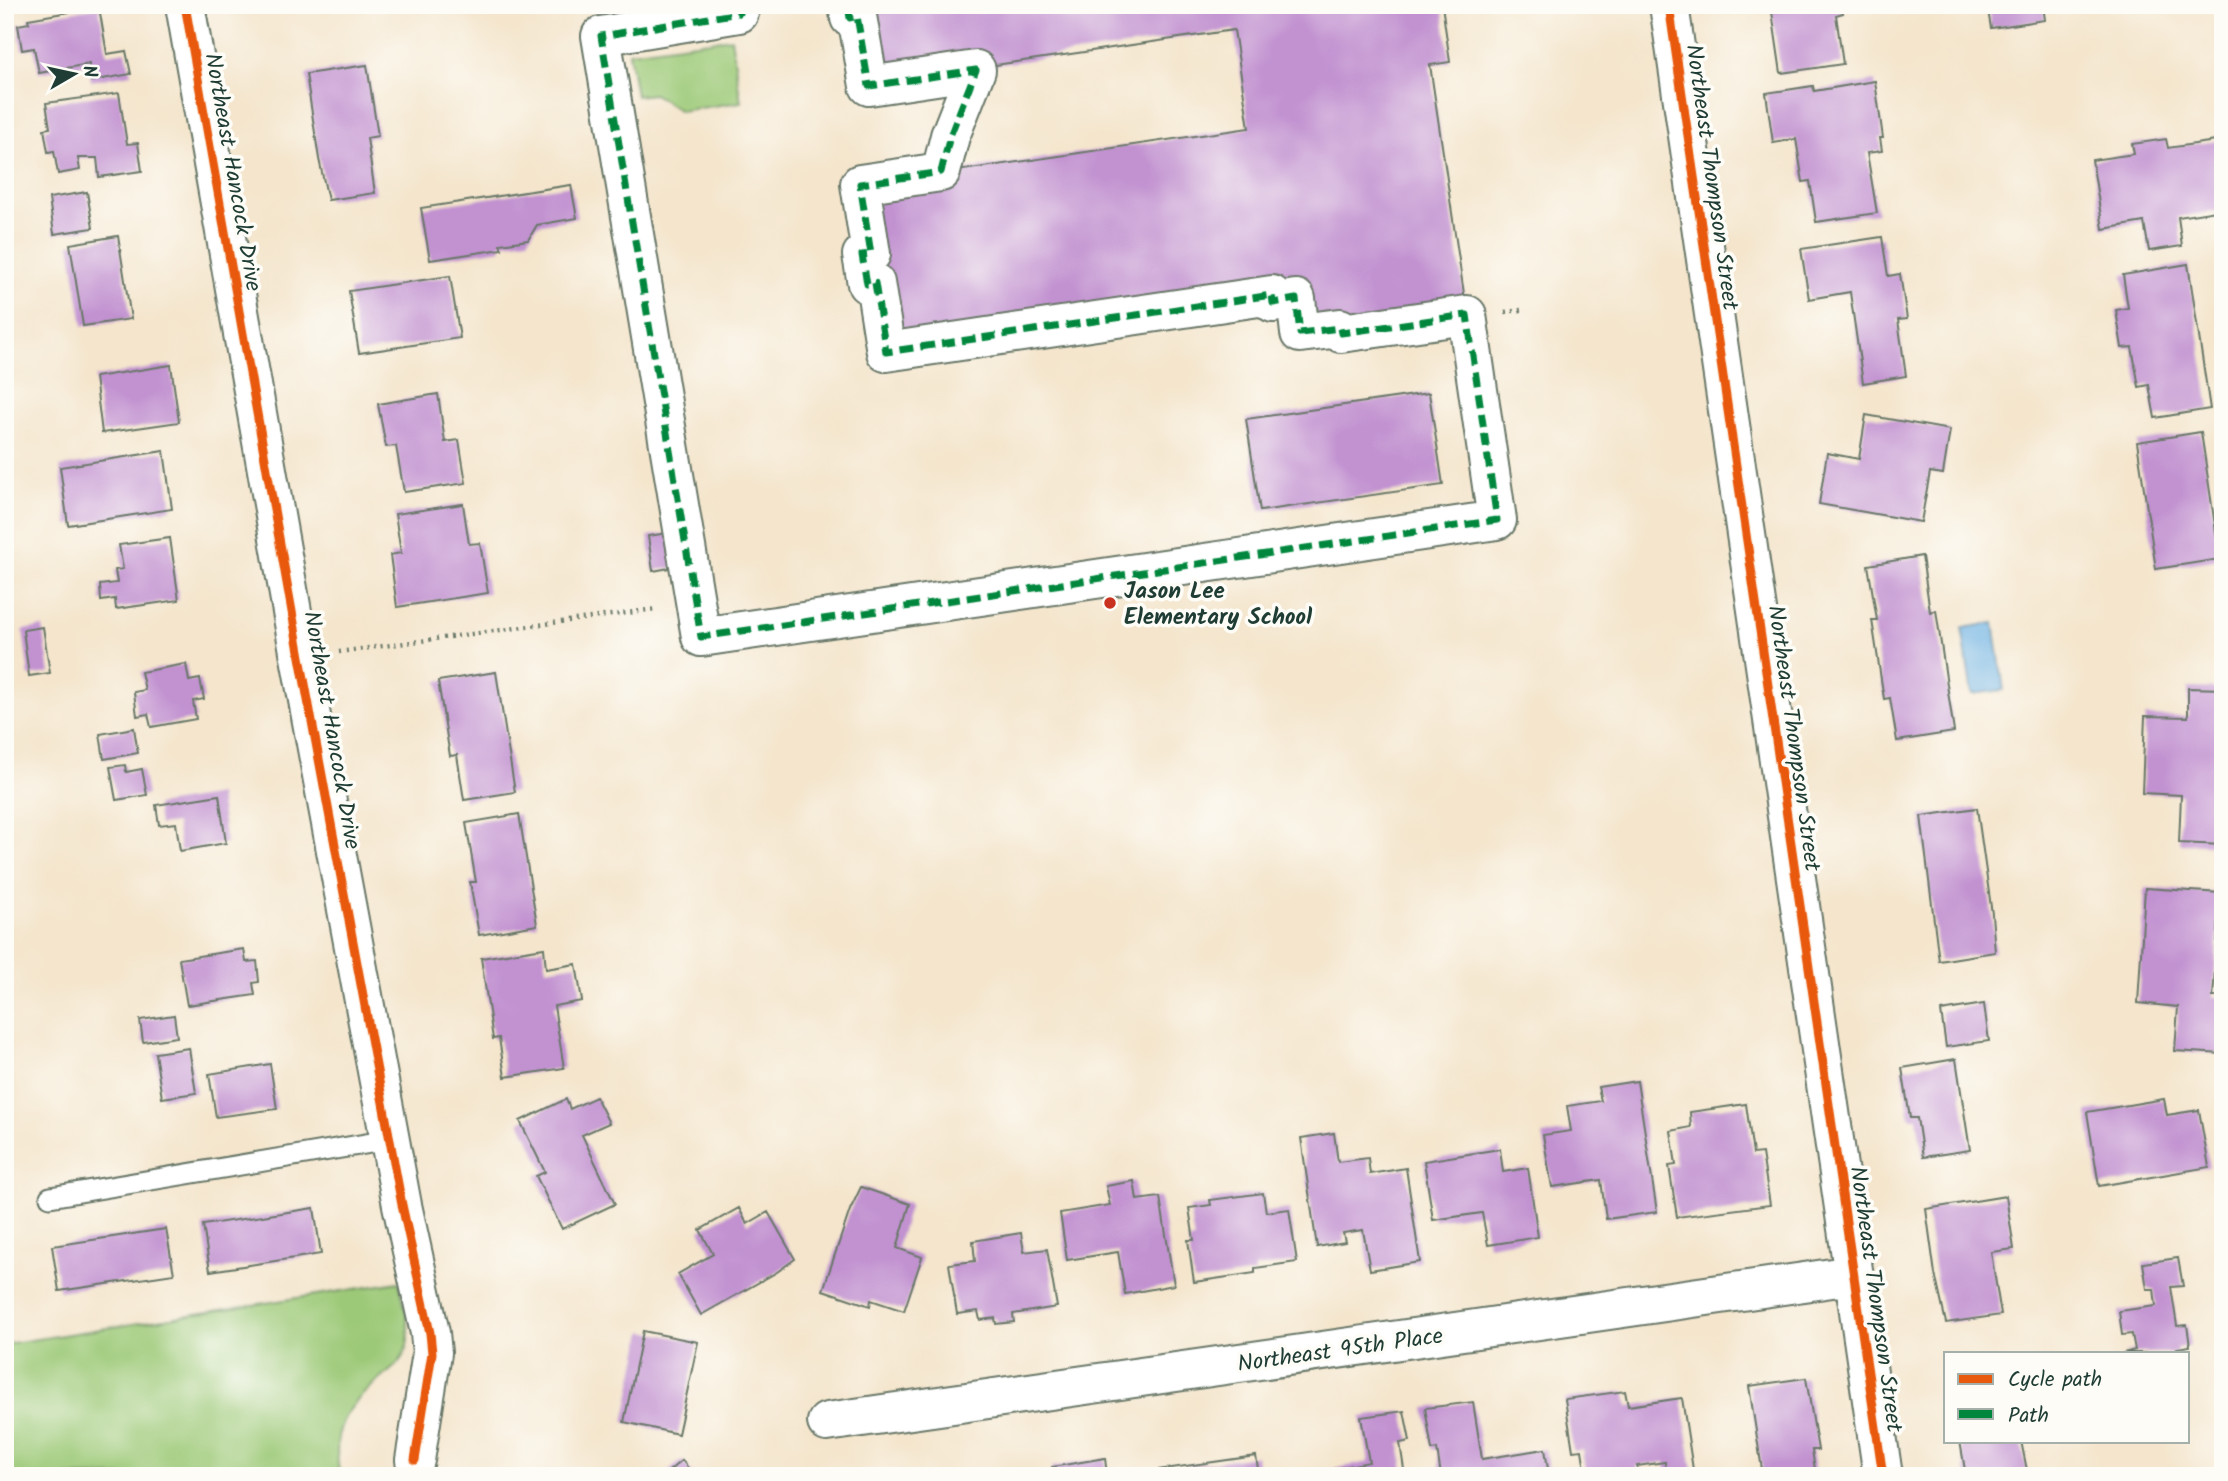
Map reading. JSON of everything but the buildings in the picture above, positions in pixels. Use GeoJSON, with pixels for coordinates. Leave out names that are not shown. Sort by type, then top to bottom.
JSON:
{"type":"FeatureCollection","features":[{"type":"Feature","properties":{"kind":"street","name":"Northeast Hancock Drive"},"geometry":{"type":"LineString","coordinates":[[185,5],[300,657],[389,1140],[427,1314],[432,1353],[415,1460]]}},
{"type":"Feature","properties":{"kind":"street"},"geometry":{"type":"LineString","coordinates":[[742,5],[738,6],[739,13],[601,36],[701,636],[1497,520],[1467,315],[1341,333],[1340,328],[1300,333],[1296,299],[1273,303],[1272,295],[886,352],[875,283],[867,284],[862,255],[871,254],[860,184],[941,172],[950,136],[976,71],[869,86],[857,16],[850,18],[848,5]]}},
{"type":"Feature","properties":{"kind":"street","name":"Northeast Thompson Street"},"geometry":{"type":"LineString","coordinates":[[1669,5],[1882,1476]]}},
{"type":"Feature","properties":{"kind":"street","name":"Northeast 95th Place"},"geometry":{"type":"LineString","coordinates":[[827,1422],[1853,1275]]}},
{"type":"Feature","properties":{"kind":"lane"},"geometry":{"type":"LineString","coordinates":[[50,1197],[389,1140]]}},
{"type":"Feature","properties":{"kind":"path"},"geometry":{"type":"LineString","coordinates":[[300,657],[695,604]]}},
{"type":"Feature","properties":{"kind":"green space"},"geometry":{"type":"Polygon","coordinates":[[[731,38],[741,102],[680,111],[654,94],[636,96],[629,52],[731,38]]]}},
{"type":"Feature","properties":{"kind":"green space"},"geometry":{"type":"Polygon","coordinates":[[[399,1282],[409,1334],[407,1347],[399,1362],[358,1399],[343,1421],[337,1445],[340,1476],[5,1476],[5,1344],[399,1282]]]}},
{"type":"Feature","properties":{"kind":"water"},"geometry":{"type":"Polygon","coordinates":[[[1994,623],[2004,690],[1972,694],[1962,628],[1994,623]]]}},
{"type":"Feature","properties":{"kind":"marked path"},"geometry":{"type":"LineString","coordinates":[[742,5],[738,6],[739,13],[601,36],[701,637],[1497,520],[1467,315],[1341,333],[1340,328],[1300,333],[1296,299],[1273,303],[1272,295],[886,352],[875,283],[867,284],[862,255],[871,254],[860,184],[941,172],[950,136],[976,70],[869,86],[857,16],[850,18],[848,5]]}},
{"type":"Feature","properties":{"kind":"cycle path"},"geometry":{"type":"LineString","coordinates":[[185,5],[300,657],[402,1205],[430,1333],[432,1353],[415,1460]]}},
{"type":"Feature","properties":{"kind":"cycle path"},"geometry":{"type":"LineString","coordinates":[[1669,5],[1883,1476]]}},
{"type":"Feature","properties":{"kind":"place","name":"Jason Lee Elementary School"},"geometry":{"type":"Point","coordinates":[1110,603]}}]}
